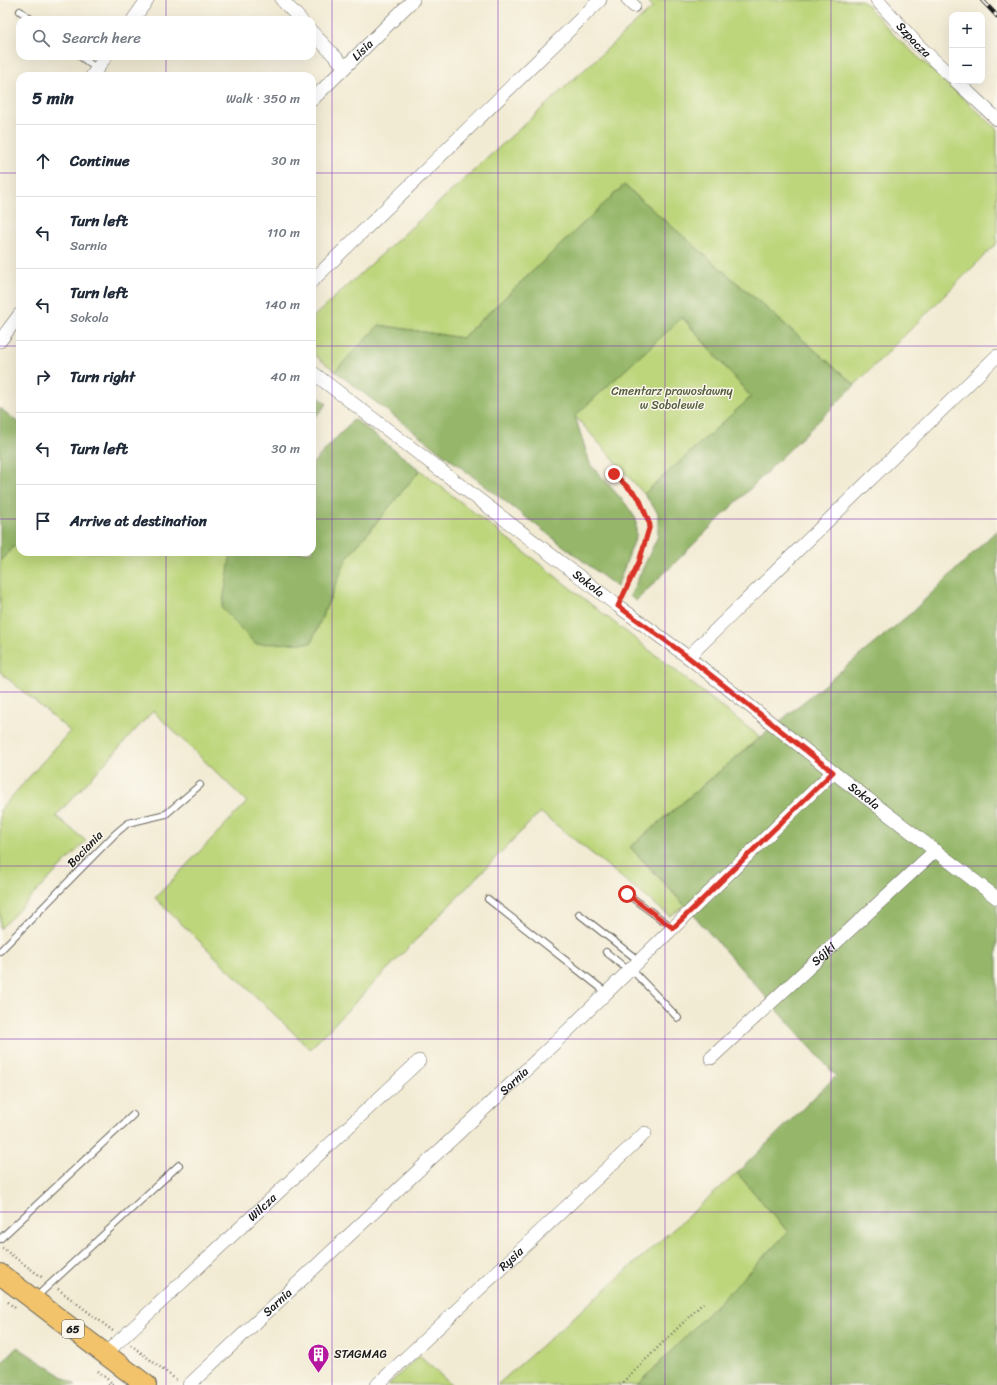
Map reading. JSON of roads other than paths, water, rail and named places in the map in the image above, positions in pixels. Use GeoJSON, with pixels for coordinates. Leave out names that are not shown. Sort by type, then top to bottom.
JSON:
{"type":"FeatureCollection","features":[{"type":"Feature","properties":{"kind":"main road","name":"65"},"geometry":{"type":"LineString","coordinates":[[0,1274],[146,1385]]}},
{"type":"Feature","properties":{"kind":"street"},"geometry":{"type":"LineString","coordinates":[[135,16],[147,0]]}},
{"type":"Feature","properties":{"kind":"street"},"geometry":{"type":"LineString","coordinates":[[282,0],[297,16]]}},
{"type":"Feature","properties":{"kind":"street","name":"Lisia"},"geometry":{"type":"LineString","coordinates":[[316,96],[413,0]]}},
{"type":"Feature","properties":{"kind":"street"},"geometry":{"type":"LineString","coordinates":[[316,277],[600,0]]}},
{"type":"Feature","properties":{"kind":"street","name":"Szpacza"},"geometry":{"type":"LineString","coordinates":[[877,0],[918,45],[949,74]]}},
{"type":"Feature","properties":{"kind":"street"},"geometry":{"type":"LineString","coordinates":[[316,36],[345,67]]}},
{"type":"Feature","properties":{"kind":"street"},"geometry":{"type":"LineString","coordinates":[[95,72],[103,60]]}},
{"type":"Feature","properties":{"kind":"street"},"geometry":{"type":"LineString","coordinates":[[959,84],[997,119]]}},
{"type":"Feature","properties":{"kind":"street"},"geometry":{"type":"LineString","coordinates":[[0,341],[16,319]]}},
{"type":"Feature","properties":{"kind":"street"},"geometry":{"type":"LineString","coordinates":[[688,657],[997,356]]}},
{"type":"Feature","properties":{"kind":"street","name":"Sokola"},"geometry":{"type":"LineString","coordinates":[[316,375],[618,606],[688,657],[833,772],[997,898]]}},
{"type":"Feature","properties":{"kind":"street","name":"Sarnia"},"geometry":{"type":"LineString","coordinates":[[189,1385],[559,1039],[833,772]]}},
{"type":"Feature","properties":{"kind":"street","name":"Sójki"},"geometry":{"type":"LineString","coordinates":[[712,1058],[935,851]]}},
{"type":"Feature","properties":{"kind":"street","name":"Wilcza"},"geometry":{"type":"LineString","coordinates":[[105,1354],[419,1061]]}},
{"type":"Feature","properties":{"kind":"street","name":"Rysia"},"geometry":{"type":"LineString","coordinates":[[377,1385],[645,1133]]}},
{"type":"Feature","properties":{"kind":"lane"},"geometry":{"type":"LineString","coordinates":[[20,11],[27,16]]}},
{"type":"Feature","properties":{"kind":"lane"},"geometry":{"type":"LineString","coordinates":[[84,60],[95,72]]}},
{"type":"Feature","properties":{"kind":"lane","name":"Bociania"},"geometry":{"type":"LineString","coordinates":[[0,951],[115,834],[128,823],[166,814],[200,785]]}},
{"type":"Feature","properties":{"kind":"lane"},"geometry":{"type":"LineString","coordinates":[[627,894],[673,928]]}},
{"type":"Feature","properties":{"kind":"lane"},"geometry":{"type":"LineString","coordinates":[[488,899],[607,993]]}},
{"type":"Feature","properties":{"kind":"lane"},"geometry":{"type":"LineString","coordinates":[[579,914],[633,967],[678,1018]]}},
{"type":"Feature","properties":{"kind":"lane"},"geometry":{"type":"LineString","coordinates":[[606,952],[633,967]]}},
{"type":"Feature","properties":{"kind":"lane"},"geometry":{"type":"LineString","coordinates":[[0,1239],[133,1114]]}},
{"type":"Feature","properties":{"kind":"lane"},"geometry":{"type":"LineString","coordinates":[[33,1299],[179,1165]]}},
{"type":"Feature","properties":{"kind":"railway"},"geometry":{"type":"LineString","coordinates":[[982,0],[997,16]]}},
{"type":"Feature","properties":{"kind":"place","name":"STAGMAG"},"geometry":{"type":"Point","coordinates":[318,1374]}},
{"type":"Feature","properties":{"kind":"park label","name":"Cmentarz prawosławny w Sobolewie"},"geometry":{"type":"Point","coordinates":[672,398]}}]}
